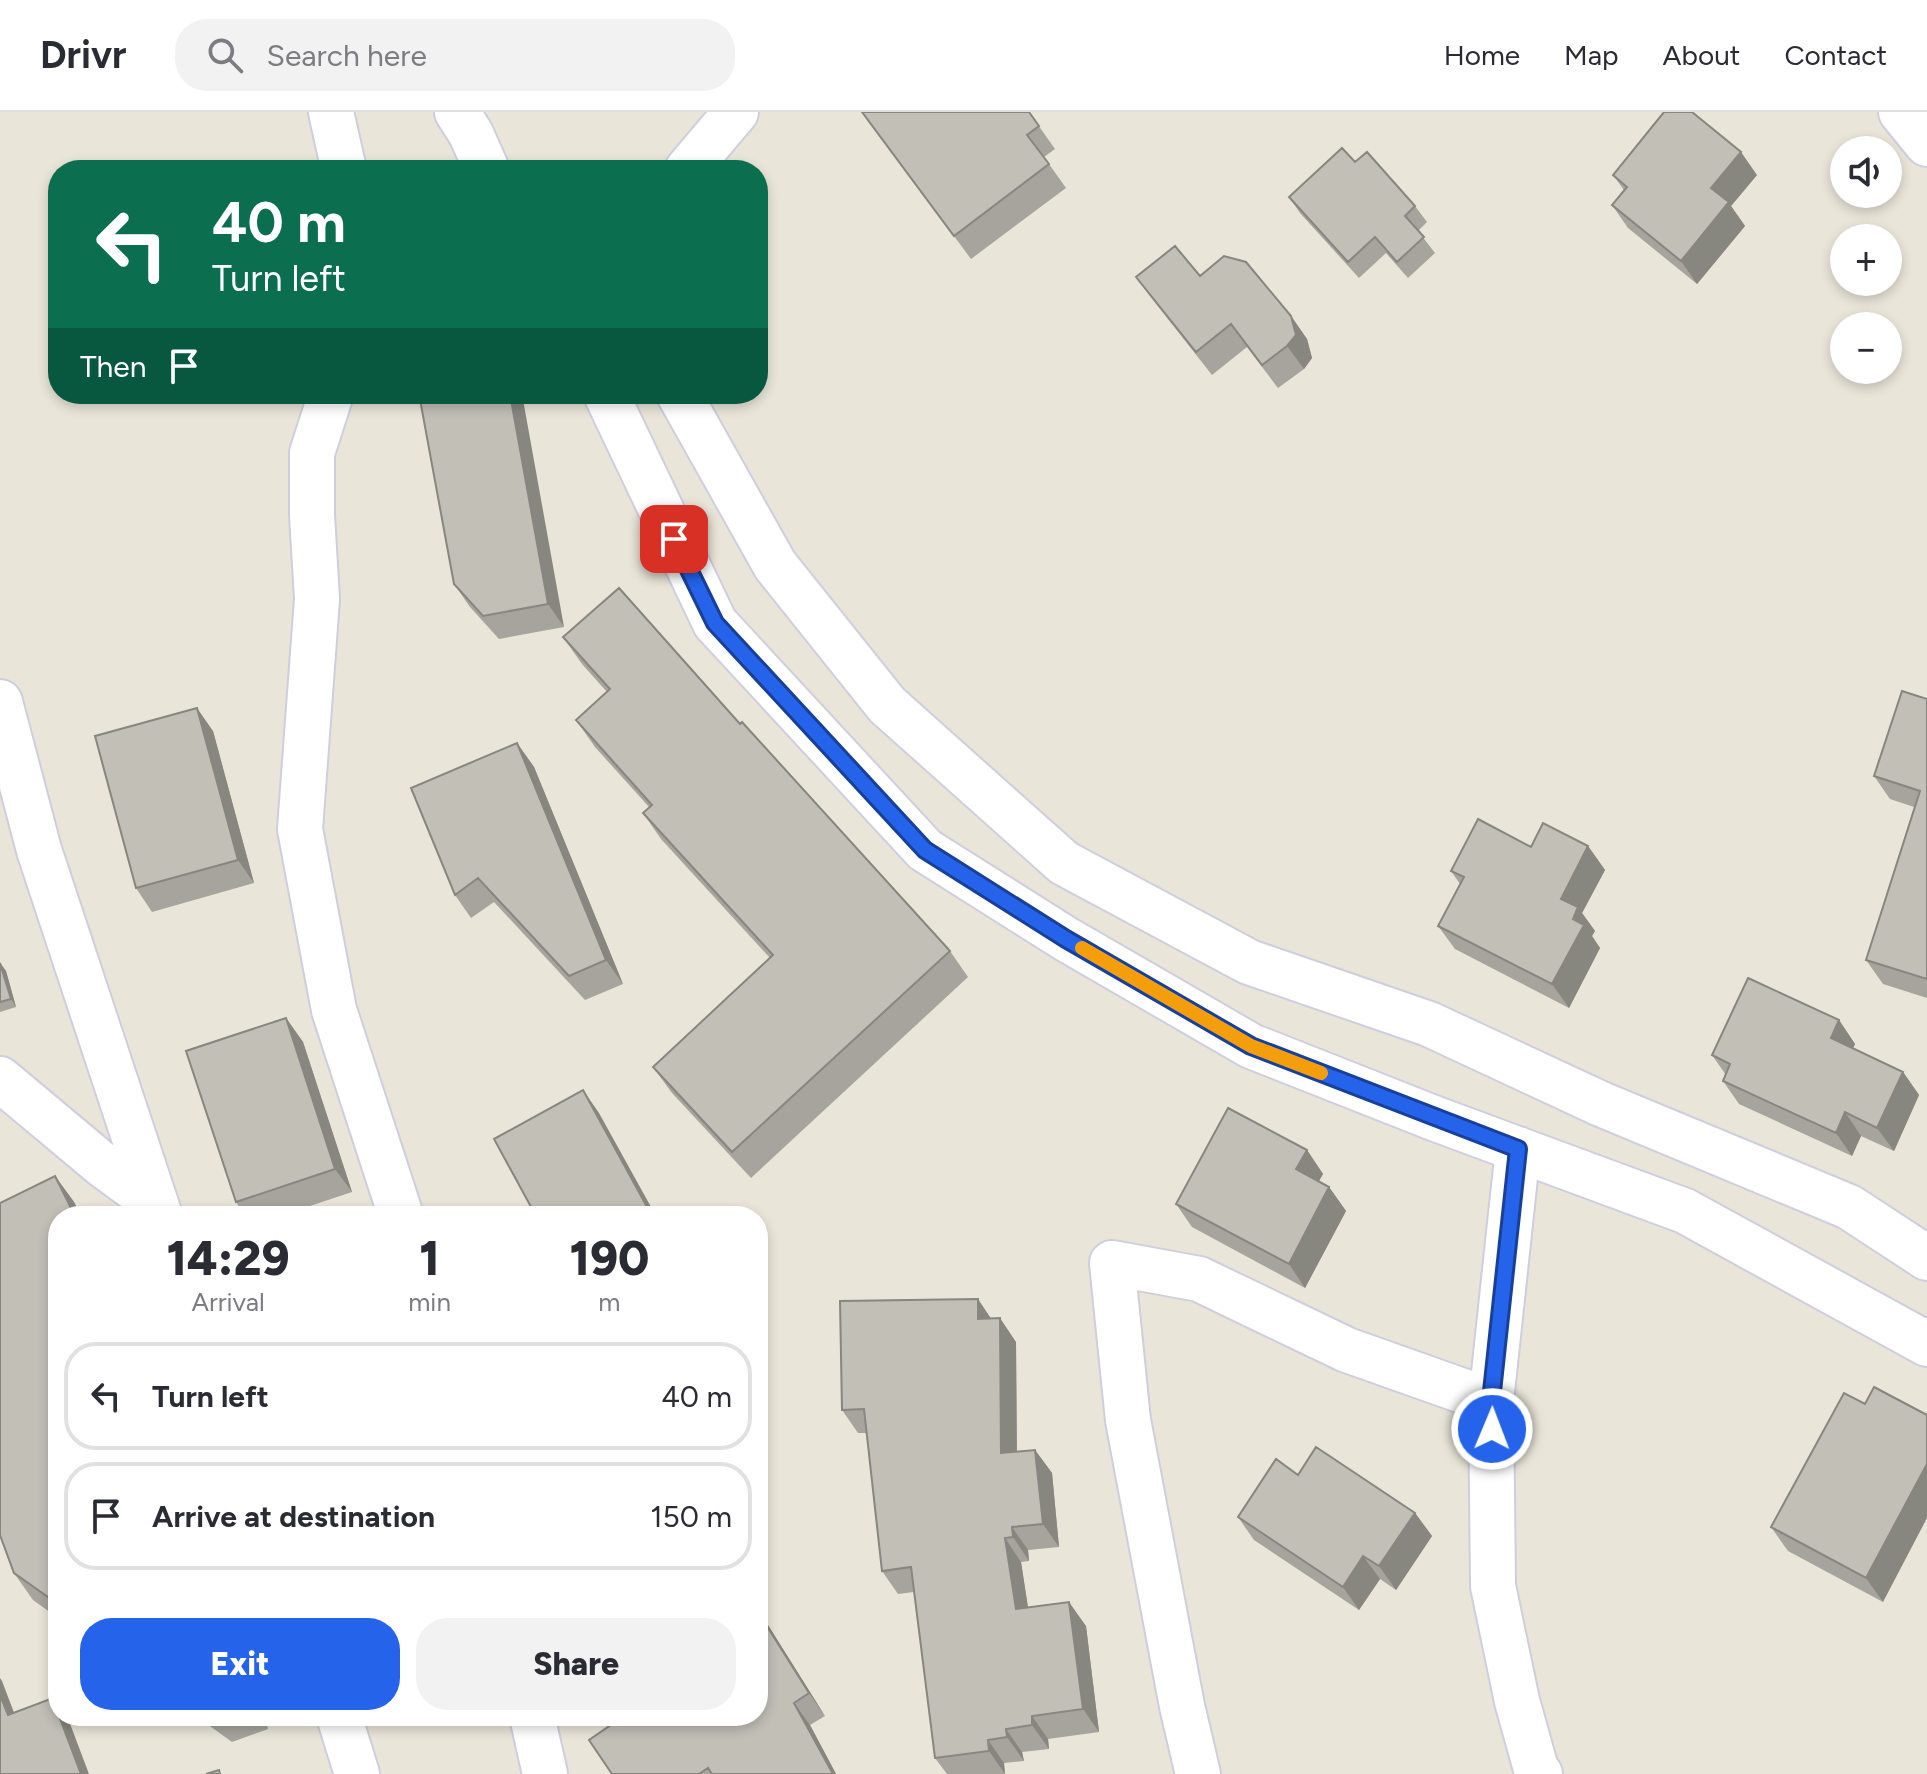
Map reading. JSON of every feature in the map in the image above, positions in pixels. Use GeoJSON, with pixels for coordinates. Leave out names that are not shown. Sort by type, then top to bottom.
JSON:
{"type":"FeatureCollection","features":[{"type":"Feature","properties":{"kind":"street"},"geometry":{"type":"LineString","coordinates":[[331,112],[342,160]]}},
{"type":"Feature","properties":{"kind":"street"},"geometry":{"type":"LineString","coordinates":[[457,112],[483,160]]}},
{"type":"Feature","properties":{"kind":"street"},"geometry":{"type":"LineString","coordinates":[[695,160],[736,112]]}},
{"type":"Feature","properties":{"kind":"street"},"geometry":{"type":"LineString","coordinates":[[1901,112],[1927,144]]}},
{"type":"Feature","properties":{"kind":"street"},"geometry":{"type":"LineString","coordinates":[[328,404],[312,453],[317,599],[300,829],[334,1010],[398,1206]]}},
{"type":"Feature","properties":{"kind":"street"},"geometry":{"type":"LineString","coordinates":[[611,404],[715,623],[925,850],[1066,939],[1251,1046],[1685,1211],[1927,1344]]}},
{"type":"Feature","properties":{"kind":"street"},"geometry":{"type":"LineString","coordinates":[[685,404],[775,565],[887,705],[1064,863],[1249,962],[1429,1024],[1601,1104],[1849,1207],[1927,1258]]}},
{"type":"Feature","properties":{"kind":"street"},"geometry":{"type":"LineString","coordinates":[[0,702],[39,850],[157,1206]]}},
{"type":"Feature","properties":{"kind":"street"},"geometry":{"type":"LineString","coordinates":[[0,1079],[153,1206]]}},
{"type":"Feature","properties":{"kind":"street"},"geometry":{"type":"LineString","coordinates":[[1518,1149],[1491,1401],[1493,1586],[1517,1701],[1540,1774]]}},
{"type":"Feature","properties":{"kind":"street"},"geometry":{"type":"LineString","coordinates":[[1198,1774],[1182,1706],[1128,1420],[1112,1263],[1199,1279],[1347,1350],[1491,1401]]}},
{"type":"Feature","properties":{"kind":"street"},"geometry":{"type":"LineString","coordinates":[[342,1726],[357,1774]]}},
{"type":"Feature","properties":{"kind":"street"},"geometry":{"type":"LineString","coordinates":[[534,1726],[545,1774]]}},
{"type":"Feature","properties":{"kind":"building"},"geometry":{"type":"Polygon","coordinates":[[[862,112],[1029,112],[1039,126],[1027,135],[1049,164],[954,236],[862,112]]]}},
{"type":"Feature","properties":{"kind":"building"},"geometry":{"type":"Polygon","coordinates":[[[1664,112],[1692,112],[1741,152],[1711,188],[1729,202],[1681,261],[1612,205],[1627,187],[1613,175],[1664,112]]]}},
{"type":"Feature","properties":{"kind":"building"},"geometry":{"type":"Polygon","coordinates":[[[1342,148],[1355,162],[1367,152],[1415,206],[1405,216],[1424,237],[1397,262],[1375,237],[1348,262],[1289,197],[1342,148]]]}},
{"type":"Feature","properties":{"kind":"building"},"geometry":{"type":"Polygon","coordinates":[[[1175,246],[1200,276],[1224,256],[1246,262],[1291,316],[1296,335],[1262,365],[1231,324],[1196,352],[1136,277],[1175,246]]]}},
{"type":"Feature","properties":{"kind":"building"},"geometry":{"type":"Polygon","coordinates":[[[421,404],[512,404],[548,604],[483,616],[454,584],[421,404]]]}},
{"type":"Feature","properties":{"kind":"building"},"geometry":{"type":"Polygon","coordinates":[[[619,588],[950,951],[732,1152],[653,1067],[773,955],[643,813],[652,805],[576,720],[610,689],[563,637],[619,588]]]}},
{"type":"Feature","properties":{"kind":"building"},"geometry":{"type":"Polygon","coordinates":[[[1902,691],[1927,699],[1927,979],[1866,960],[1920,791],[1874,776],[1902,691]]]}},
{"type":"Feature","properties":{"kind":"building"},"geometry":{"type":"Polygon","coordinates":[[[197,708],[238,860],[136,888],[95,736],[197,708]]]}},
{"type":"Feature","properties":{"kind":"building"},"geometry":{"type":"Polygon","coordinates":[[[517,743],[606,960],[569,976],[478,878],[455,895],[411,788],[517,743]]]}},
{"type":"Feature","properties":{"kind":"building"},"geometry":{"type":"Polygon","coordinates":[[[1478,819],[1531,847],[1543,823],[1588,846],[1561,899],[1578,907],[1573,919],[1584,925],[1552,984],[1438,926],[1464,877],[1451,871],[1478,819]]]}},
{"type":"Feature","properties":{"kind":"building"},"geometry":{"type":"Polygon","coordinates":[[[0,963],[11,999],[0,1002],[0,963]]]}},
{"type":"Feature","properties":{"kind":"building"},"geometry":{"type":"Polygon","coordinates":[[[1748,978],[1839,1020],[1831,1038],[1903,1072],[1877,1128],[1845,1112],[1836,1133],[1723,1081],[1730,1064],[1712,1055],[1748,978]]]}},
{"type":"Feature","properties":{"kind":"building"},"geometry":{"type":"Polygon","coordinates":[[[286,1018],[335,1169],[236,1202],[186,1051],[286,1018]]]}},
{"type":"Feature","properties":{"kind":"building"},"geometry":{"type":"Polygon","coordinates":[[[583,1090],[647,1206],[531,1206],[494,1139],[583,1090]]]}},
{"type":"Feature","properties":{"kind":"building"},"geometry":{"type":"Polygon","coordinates":[[[1228,1108],[1307,1150],[1296,1169],[1329,1187],[1289,1264],[1176,1204],[1228,1108]]]}},
{"type":"Feature","properties":{"kind":"building"},"geometry":{"type":"Polygon","coordinates":[[[55,1176],[70,1206],[48,1206],[48,1597],[14,1573],[0,1535],[0,1203],[55,1176]]]}},
{"type":"Feature","properties":{"kind":"building"},"geometry":{"type":"Polygon","coordinates":[[[978,1299],[978,1319],[1000,1318],[1001,1453],[1035,1450],[1043,1524],[1012,1527],[1013,1537],[1005,1538],[1016,1609],[1069,1602],[1083,1709],[1032,1716],[1032,1725],[1006,1729],[1007,1737],[988,1740],[989,1751],[935,1758],[911,1567],[882,1571],[864,1409],[842,1410],[840,1301],[978,1299]]]}},
{"type":"Feature","properties":{"kind":"building"},"geometry":{"type":"Polygon","coordinates":[[[1874,1387],[1927,1415],[1927,1464],[1866,1578],[1771,1527],[1844,1393],[1865,1404],[1874,1387]]]}},
{"type":"Feature","properties":{"kind":"building"},"geometry":{"type":"Polygon","coordinates":[[[1316,1447],[1415,1513],[1379,1566],[1363,1556],[1343,1587],[1238,1517],[1276,1459],[1298,1475],[1316,1447]]]}},
{"type":"Feature","properties":{"kind":"building"},"geometry":{"type":"Polygon","coordinates":[[[768,1628],[809,1693],[794,1703],[833,1774],[712,1774],[708,1768],[699,1774],[612,1774],[589,1740],[609,1726],[768,1726],[768,1628]]]}},
{"type":"Feature","properties":{"kind":"building"},"geometry":{"type":"Polygon","coordinates":[[[0,1695],[8,1715],[48,1700],[48,1726],[63,1726],[81,1774],[0,1774],[0,1695]]]}},
{"type":"Feature","properties":{"kind":"slow traffic"},"geometry":{"type":"LineString","coordinates":[[1082,948],[1251,1046],[1321,1073]]}},
{"type":"Feature","properties":{"kind":"route"},"geometry":{"type":"LineString","coordinates":[[674,539],[715,623],[925,850],[1066,939],[1251,1046],[1518,1149],[1491,1401],[1492,1429]]}}]}
